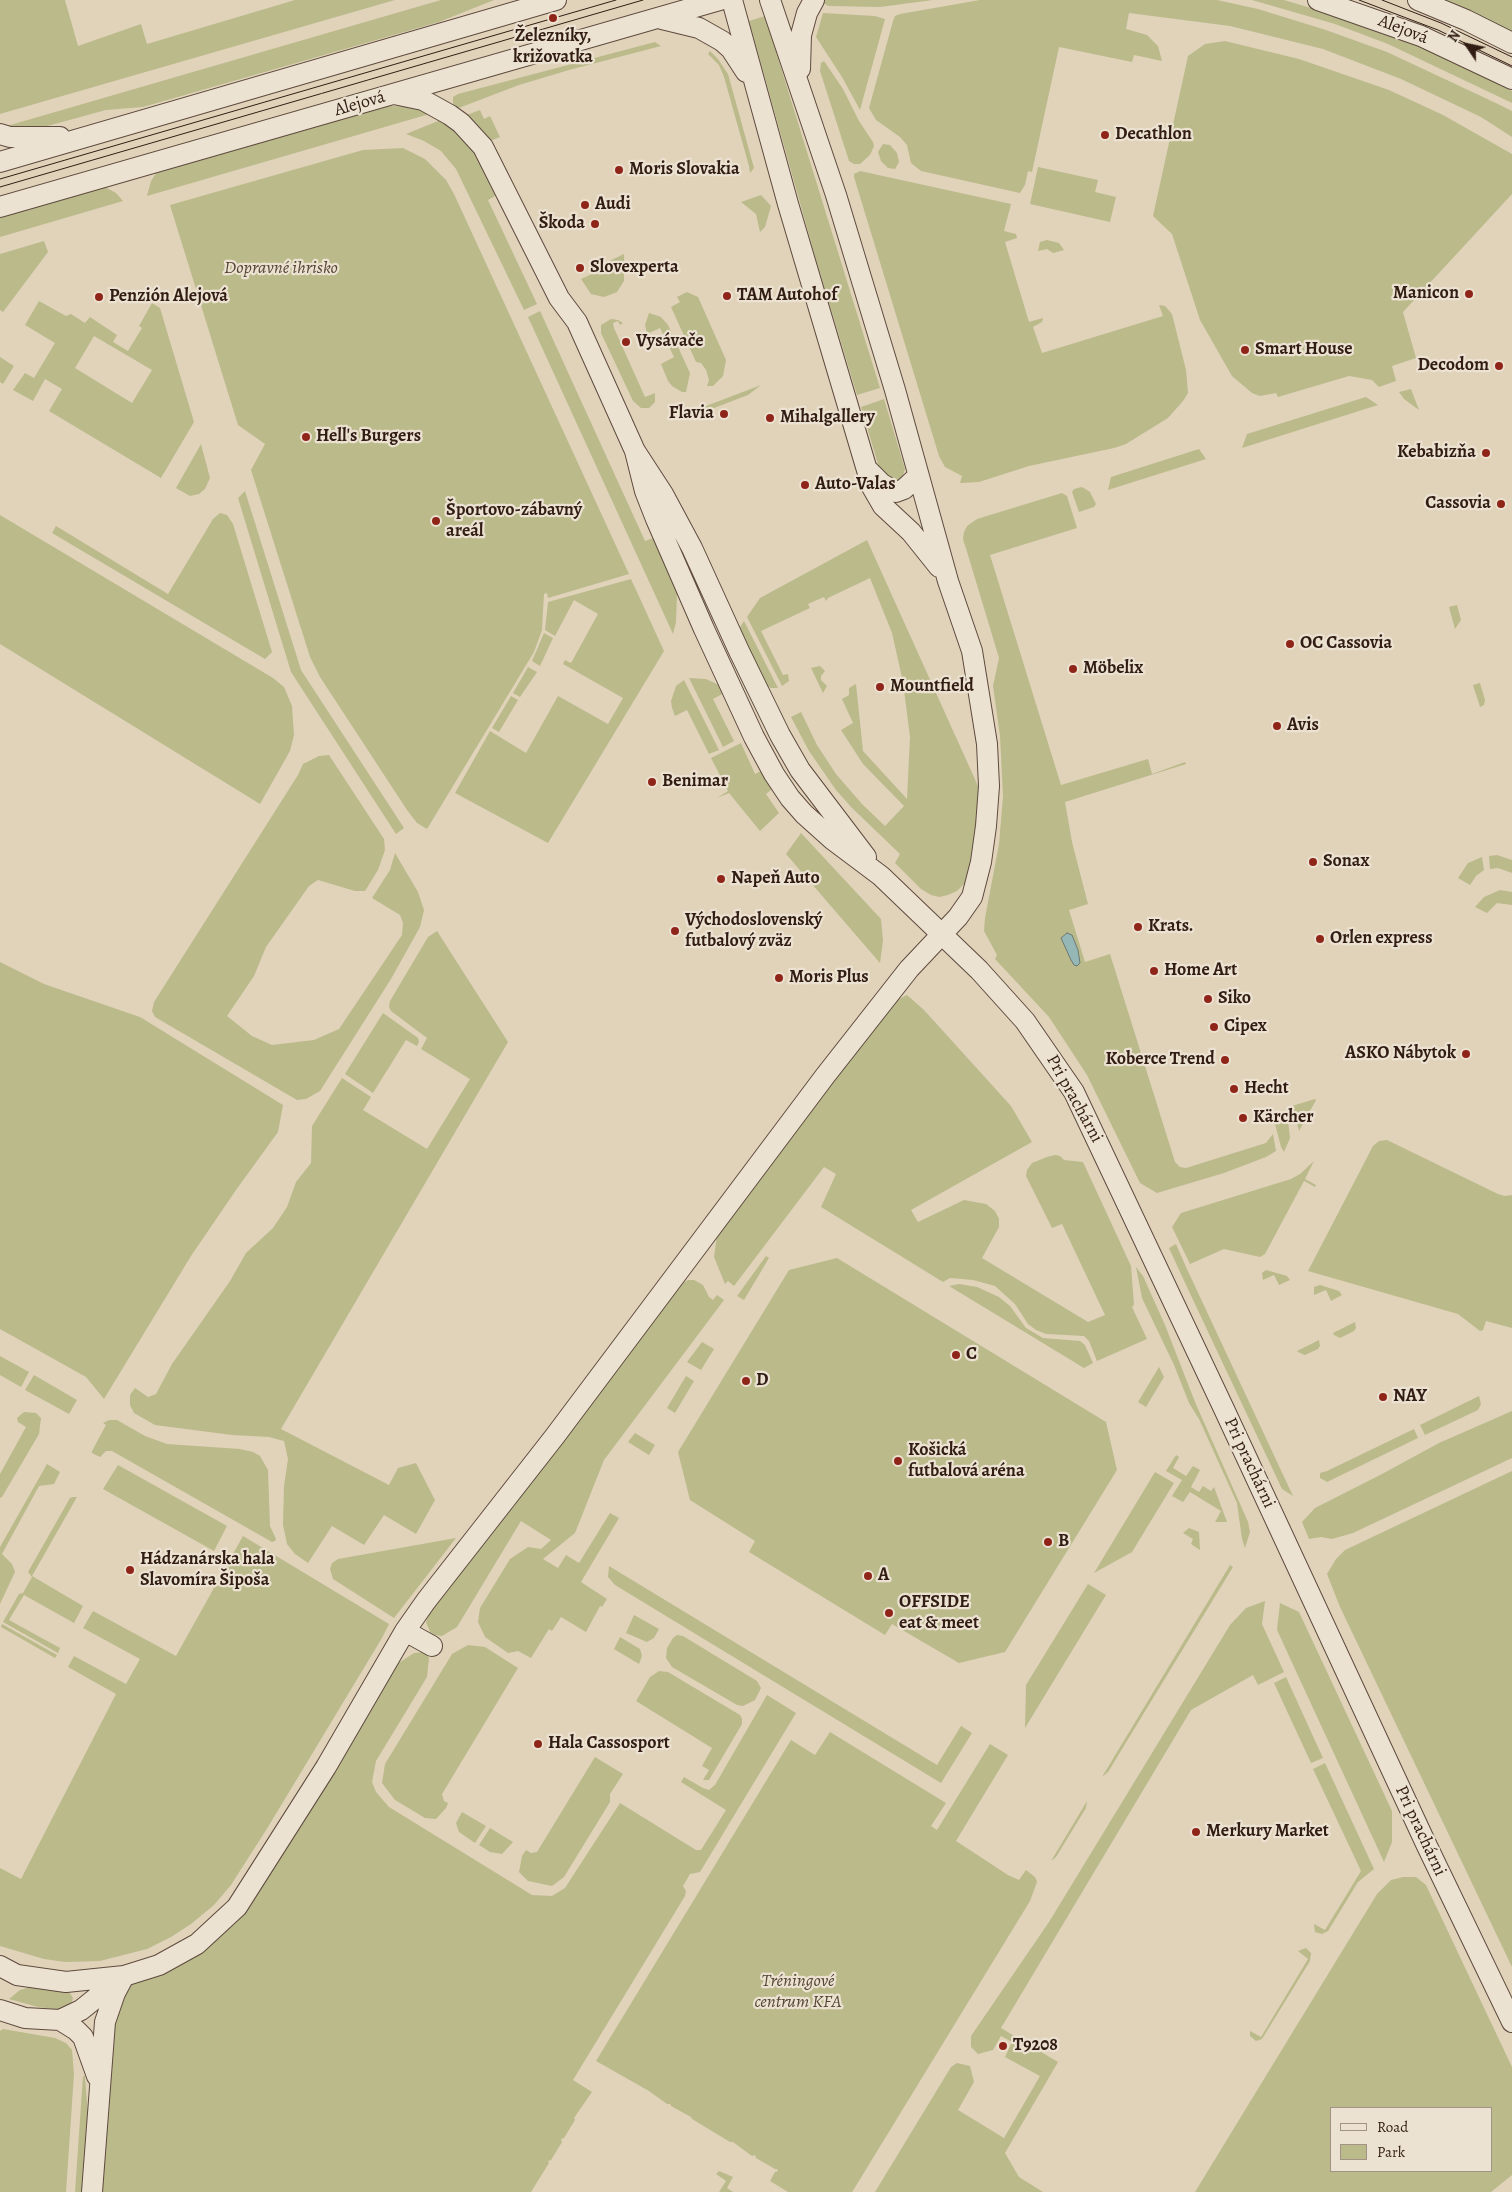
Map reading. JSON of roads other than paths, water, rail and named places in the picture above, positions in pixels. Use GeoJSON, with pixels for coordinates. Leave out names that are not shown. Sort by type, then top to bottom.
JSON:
{"type":"FeatureCollection","features":[{"type":"Feature","properties":{"kind":"street"},"geometry":{"type":"LineString","coordinates":[[0,162],[556,0]]}},
{"type":"Feature","properties":{"kind":"street","name":"Alejová"},"geometry":{"type":"LineString","coordinates":[[0,207],[720,0]]}},
{"type":"Feature","properties":{"kind":"street"},"geometry":{"type":"LineString","coordinates":[[732,0],[790,212],[867,468],[879,500],[921,543],[948,581]]}},
{"type":"Feature","properties":{"kind":"street"},"geometry":{"type":"LineString","coordinates":[[66,1982],[124,1976],[160,1965],[197,1944],[237,1907],[326,1767],[405,1631],[426,1601],[555,1436],[825,1076],[909,969],[966,907],[977,882],[986,826],[988,786],[987,744],[972,651],[948,581],[861,279],[802,93],[770,0]]}},
{"type":"Feature","properties":{"kind":"street"},"geometry":{"type":"LineString","coordinates":[[802,93],[799,43],[807,13],[814,0]]}},
{"type":"Feature","properties":{"kind":"street","name":"Alejová"},"geometry":{"type":"LineString","coordinates":[[1318,0],[1422,36],[1512,79]]}},
{"type":"Feature","properties":{"kind":"street","name":"Alejová"},"geometry":{"type":"LineString","coordinates":[[1418,0],[1466,20],[1512,43]]}},
{"type":"Feature","properties":{"kind":"street"},"geometry":{"type":"LineString","coordinates":[[659,18],[699,28],[726,45],[742,64],[759,98]]}},
{"type":"Feature","properties":{"kind":"street","name":"Pri prachárni"},"geometry":{"type":"LineString","coordinates":[[394,94],[434,105],[461,123],[483,147],[559,298],[577,322],[635,451],[670,507],[773,722],[796,763],[826,806],[881,876],[979,970],[1025,1021],[1074,1092],[1427,1846],[1512,2022]]}},
{"type":"Feature","properties":{"kind":"street"},"geometry":{"type":"LineString","coordinates":[[0,134],[20,137],[84,137]]}},
{"type":"Feature","properties":{"kind":"street"},"geometry":{"type":"LineString","coordinates":[[867,468],[882,484],[896,492],[904,489],[918,476]]}},
{"type":"Feature","properties":{"kind":"street"},"geometry":{"type":"LineString","coordinates":[[867,468],[883,492],[901,510],[920,520],[931,520]]}},
{"type":"Feature","properties":{"kind":"street"},"geometry":{"type":"LineString","coordinates":[[405,1631],[432,1646]]}},
{"type":"Feature","properties":{"kind":"street"},"geometry":{"type":"LineString","coordinates":[[0,1966],[17,1975],[76,1985],[95,1998],[105,2022]]}},
{"type":"Feature","properties":{"kind":"street"},"geometry":{"type":"LineString","coordinates":[[0,2010],[25,2018],[60,2020],[73,2015],[124,1976]]}},
{"type":"Feature","properties":{"kind":"street"},"geometry":{"type":"LineString","coordinates":[[92,2192],[105,2022],[115,1993],[124,1976]]}},
{"type":"Feature","properties":{"kind":"street"},"geometry":{"type":"LineString","coordinates":[[60,2020],[76,2030],[87,2045],[100,2085]]}},
{"type":"Feature","properties":{"kind":"water"},"geometry":{"type":"Polygon","coordinates":[[[1067,933],[1072,935],[1078,950],[1080,963],[1077,966],[1071,960],[1061,938],[1067,933]]]}},
{"type":"Feature","properties":{"kind":"tram line"},"geometry":{"type":"LineString","coordinates":[[0,179],[616,0]]}},
{"type":"Feature","properties":{"kind":"tram line"},"geometry":{"type":"LineString","coordinates":[[0,187],[643,0]]}},
{"type":"Feature","properties":{"kind":"tram line"},"geometry":{"type":"LineString","coordinates":[[1359,0],[1438,30],[1512,66]]}},
{"type":"Feature","properties":{"kind":"tram line"},"geometry":{"type":"LineString","coordinates":[[1382,0],[1441,23],[1512,57]]}},
{"type":"Feature","properties":{"kind":"place","name":"Železníky, križovatka"},"geometry":{"type":"Point","coordinates":[553,18]}},
{"type":"Feature","properties":{"kind":"place","name":"Decathlon"},"geometry":{"type":"Point","coordinates":[1105,135]}},
{"type":"Feature","properties":{"kind":"place","name":"Moris Slovakia"},"geometry":{"type":"Point","coordinates":[619,170]}},
{"type":"Feature","properties":{"kind":"place","name":"Audi"},"geometry":{"type":"Point","coordinates":[585,205]}},
{"type":"Feature","properties":{"kind":"place","name":"Škoda"},"geometry":{"type":"Point","coordinates":[595,224]}},
{"type":"Feature","properties":{"kind":"place","name":"Slovexperta"},"geometry":{"type":"Point","coordinates":[580,268]}},
{"type":"Feature","properties":{"kind":"place","name":"Manicon"},"geometry":{"type":"Point","coordinates":[1469,294]}},
{"type":"Feature","properties":{"kind":"place","name":"TAM Autohof"},"geometry":{"type":"Point","coordinates":[727,296]}},
{"type":"Feature","properties":{"kind":"place","name":"Penzión Alejová"},"geometry":{"type":"Point","coordinates":[99,297]}},
{"type":"Feature","properties":{"kind":"place","name":"Vysávače"},"geometry":{"type":"Point","coordinates":[626,342]}},
{"type":"Feature","properties":{"kind":"place","name":"Smart House"},"geometry":{"type":"Point","coordinates":[1245,350]}},
{"type":"Feature","properties":{"kind":"place","name":"Decodom"},"geometry":{"type":"Point","coordinates":[1499,366]}},
{"type":"Feature","properties":{"kind":"place","name":"Flavia"},"geometry":{"type":"Point","coordinates":[724,414]}},
{"type":"Feature","properties":{"kind":"place","name":"Mihalgallery"},"geometry":{"type":"Point","coordinates":[770,418]}},
{"type":"Feature","properties":{"kind":"place","name":"Hell's Burgers"},"geometry":{"type":"Point","coordinates":[306,437]}},
{"type":"Feature","properties":{"kind":"place","name":"Kebabizňa"},"geometry":{"type":"Point","coordinates":[1486,453]}},
{"type":"Feature","properties":{"kind":"place","name":"Auto-Valas"},"geometry":{"type":"Point","coordinates":[805,485]}},
{"type":"Feature","properties":{"kind":"place","name":"Cassovia"},"geometry":{"type":"Point","coordinates":[1501,504]}},
{"type":"Feature","properties":{"kind":"place","name":"Športovo-zábavný areál"},"geometry":{"type":"Point","coordinates":[436,521]}},
{"type":"Feature","properties":{"kind":"place","name":"OC Cassovia"},"geometry":{"type":"Point","coordinates":[1290,644]}},
{"type":"Feature","properties":{"kind":"place","name":"Möbelix"},"geometry":{"type":"Point","coordinates":[1073,669]}},
{"type":"Feature","properties":{"kind":"place","name":"Mountfield"},"geometry":{"type":"Point","coordinates":[880,687]}},
{"type":"Feature","properties":{"kind":"place","name":"Avis"},"geometry":{"type":"Point","coordinates":[1277,726]}},
{"type":"Feature","properties":{"kind":"place","name":"Benimar"},"geometry":{"type":"Point","coordinates":[652,782]}},
{"type":"Feature","properties":{"kind":"place","name":"Sonax"},"geometry":{"type":"Point","coordinates":[1313,862]}},
{"type":"Feature","properties":{"kind":"place","name":"Napeň Auto"},"geometry":{"type":"Point","coordinates":[721,879]}},
{"type":"Feature","properties":{"kind":"place","name":"Krats."},"geometry":{"type":"Point","coordinates":[1138,927]}},
{"type":"Feature","properties":{"kind":"place","name":"Východoslovenský futbalový zväz"},"geometry":{"type":"Point","coordinates":[675,931]}},
{"type":"Feature","properties":{"kind":"place","name":"Orlen express"},"geometry":{"type":"Point","coordinates":[1320,939]}},
{"type":"Feature","properties":{"kind":"place","name":"Home Art"},"geometry":{"type":"Point","coordinates":[1154,971]}},
{"type":"Feature","properties":{"kind":"place","name":"Moris Plus"},"geometry":{"type":"Point","coordinates":[779,978]}},
{"type":"Feature","properties":{"kind":"place","name":"Siko"},"geometry":{"type":"Point","coordinates":[1208,999]}},
{"type":"Feature","properties":{"kind":"place","name":"Cipex"},"geometry":{"type":"Point","coordinates":[1214,1027]}},
{"type":"Feature","properties":{"kind":"place","name":"ASKO Nábytok"},"geometry":{"type":"Point","coordinates":[1466,1054]}},
{"type":"Feature","properties":{"kind":"place","name":"Koberce Trend"},"geometry":{"type":"Point","coordinates":[1225,1060]}},
{"type":"Feature","properties":{"kind":"place","name":"Hecht"},"geometry":{"type":"Point","coordinates":[1234,1089]}},
{"type":"Feature","properties":{"kind":"place","name":"Kärcher"},"geometry":{"type":"Point","coordinates":[1243,1118]}},
{"type":"Feature","properties":{"kind":"place","name":"C"},"geometry":{"type":"Point","coordinates":[956,1355]}},
{"type":"Feature","properties":{"kind":"place","name":"D"},"geometry":{"type":"Point","coordinates":[746,1381]}},
{"type":"Feature","properties":{"kind":"place","name":"NAY"},"geometry":{"type":"Point","coordinates":[1383,1397]}},
{"type":"Feature","properties":{"kind":"place","name":"Košická futbalová aréna"},"geometry":{"type":"Point","coordinates":[898,1461]}},
{"type":"Feature","properties":{"kind":"place","name":"B"},"geometry":{"type":"Point","coordinates":[1048,1542]}},
{"type":"Feature","properties":{"kind":"place","name":"Hádzanárska hala Slavomíra Šipoša"},"geometry":{"type":"Point","coordinates":[130,1570]}},
{"type":"Feature","properties":{"kind":"place","name":"A"},"geometry":{"type":"Point","coordinates":[868,1576]}},
{"type":"Feature","properties":{"kind":"place","name":"OFFSIDE eat & meet"},"geometry":{"type":"Point","coordinates":[889,1613]}},
{"type":"Feature","properties":{"kind":"place","name":"Hala Cassosport"},"geometry":{"type":"Point","coordinates":[538,1744]}},
{"type":"Feature","properties":{"kind":"place","name":"Merkury Market"},"geometry":{"type":"Point","coordinates":[1196,1832]}},
{"type":"Feature","properties":{"kind":"place","name":"T9208"},"geometry":{"type":"Point","coordinates":[1003,2046]}},
{"type":"Feature","properties":{"kind":"park label","name":"Dopravné ihrisko"},"geometry":{"type":"Point","coordinates":[281,269]}},
{"type":"Feature","properties":{"kind":"park label","name":"Tréningové centrum KFA"},"geometry":{"type":"Point","coordinates":[798,1992]}}]}
